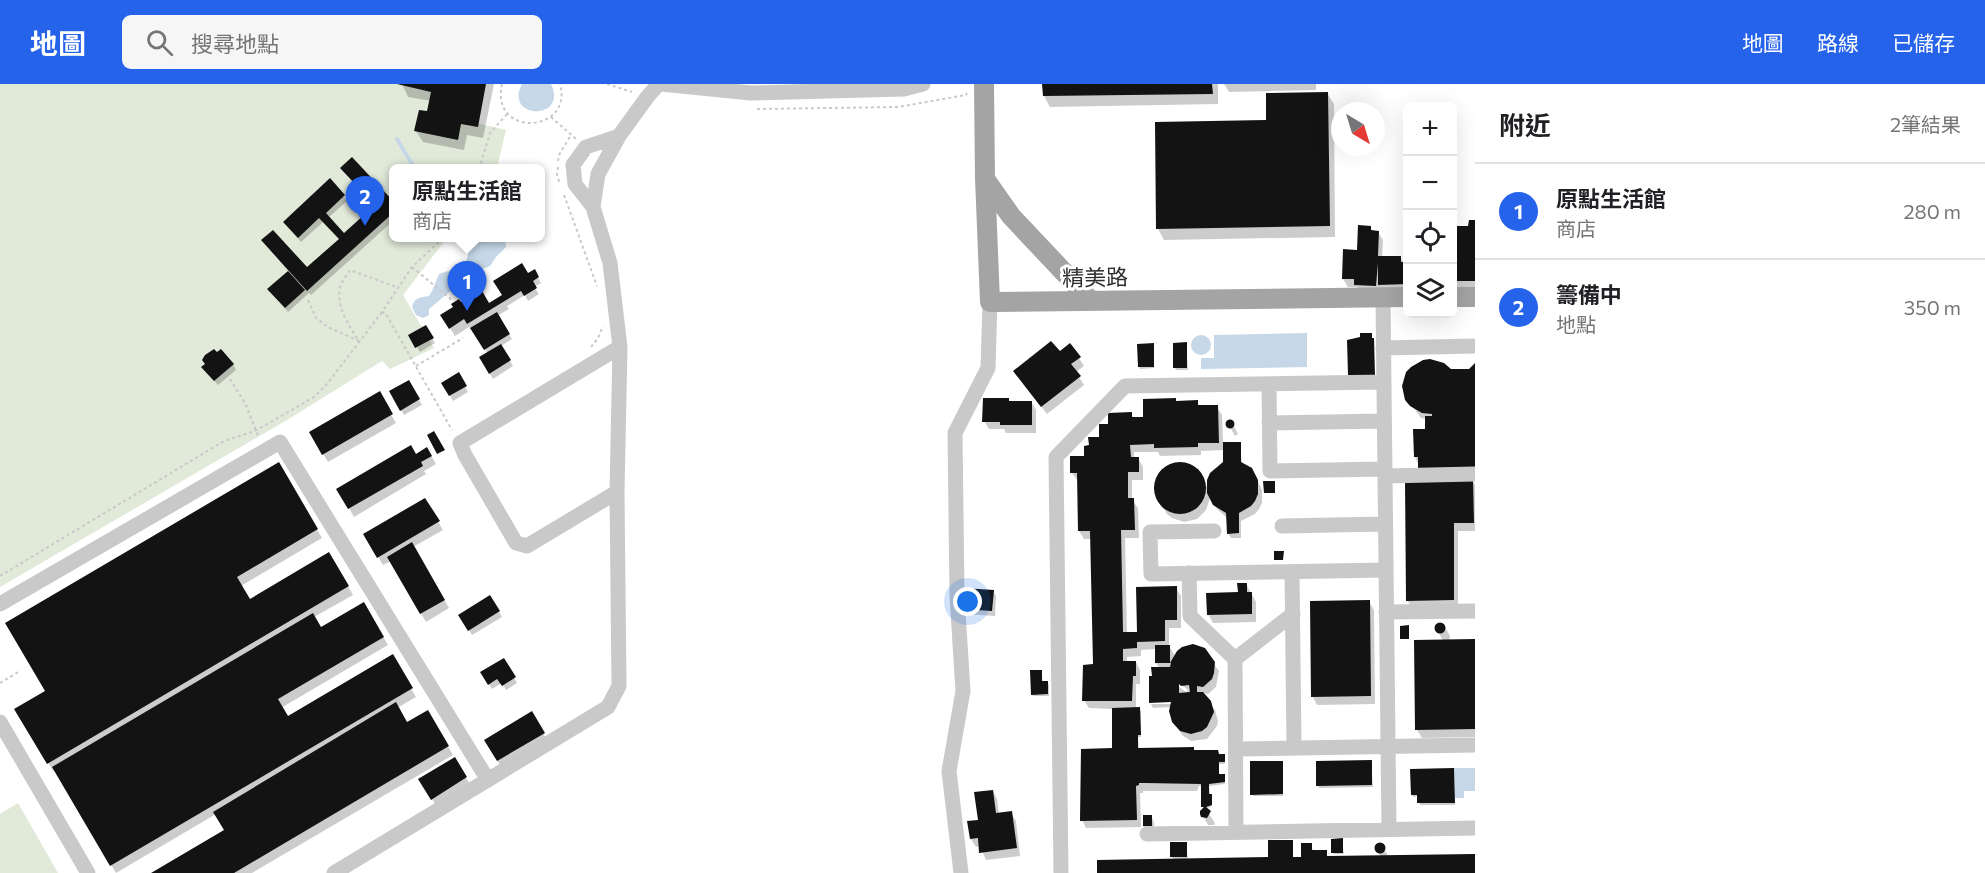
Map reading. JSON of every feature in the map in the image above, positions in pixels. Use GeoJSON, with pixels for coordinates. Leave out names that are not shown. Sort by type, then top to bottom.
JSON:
{"type":"FeatureCollection","features":[{"type":"Feature","properties":{"kind":"main road"},"geometry":{"type":"LineString","coordinates":[[984,90],[990,302]]}},
{"type":"Feature","properties":{"kind":"main road"},"geometry":{"type":"LineString","coordinates":[[985,178],[1011,216],[1091,301]]}},
{"type":"Feature","properties":{"kind":"main road","name":"精美路"},"geometry":{"type":"LineString","coordinates":[[990,302],[1403,297]]}},
{"type":"Feature","properties":{"kind":"main road"},"geometry":{"type":"LineString","coordinates":[[1457,297],[1475,297]]}},
{"type":"Feature","properties":{"kind":"street"},"geometry":{"type":"LineString","coordinates":[[593,207],[598,174],[619,136],[648,96],[660,84],[752,93],[904,89],[922,84]]}},
{"type":"Feature","properties":{"kind":"street"},"geometry":{"type":"LineString","coordinates":[[334,873],[608,707],[619,686],[617,492],[620,347],[610,263],[593,207],[575,184],[573,165],[586,147],[619,136]]}},
{"type":"Feature","properties":{"kind":"street"},"geometry":{"type":"LineString","coordinates":[[1383,298],[1389,830]]}},
{"type":"Feature","properties":{"kind":"street"},"geometry":{"type":"LineString","coordinates":[[961,873],[949,771],[963,691],[957,596],[955,433],[988,368],[990,302]]}},
{"type":"Feature","properties":{"kind":"street"},"geometry":{"type":"LineString","coordinates":[[1383,348],[1475,346]]}},
{"type":"Feature","properties":{"kind":"street"},"geometry":{"type":"LineString","coordinates":[[617,492],[527,546],[516,543],[465,455],[460,442],[620,347]]}},
{"type":"Feature","properties":{"kind":"street"},"geometry":{"type":"LineString","coordinates":[[1061,873],[1056,457],[1125,386],[1384,382]]}},
{"type":"Feature","properties":{"kind":"street"},"geometry":{"type":"LineString","coordinates":[[1269,384],[1270,471],[1475,474]]}},
{"type":"Feature","properties":{"kind":"street"},"geometry":{"type":"LineString","coordinates":[[1269,423],[1384,421]]}},
{"type":"Feature","properties":{"kind":"street"},"geometry":{"type":"LineString","coordinates":[[0,604],[280,442],[488,780]]}},
{"type":"Feature","properties":{"kind":"street"},"geometry":{"type":"LineString","coordinates":[[1282,526],[1385,524]]}},
{"type":"Feature","properties":{"kind":"street"},"geometry":{"type":"LineString","coordinates":[[1214,531],[1150,532],[1151,574],[1386,570]]}},
{"type":"Feature","properties":{"kind":"street"},"geometry":{"type":"LineString","coordinates":[[1292,572],[1294,748]]}},
{"type":"Feature","properties":{"kind":"street"},"geometry":{"type":"LineString","coordinates":[[1189,573],[1190,616],[1234,659],[1236,832]]}},
{"type":"Feature","properties":{"kind":"street"},"geometry":{"type":"LineString","coordinates":[[1386,612],[1475,611]]}},
{"type":"Feature","properties":{"kind":"street"},"geometry":{"type":"LineString","coordinates":[[1234,659],[1293,614]]}},
{"type":"Feature","properties":{"kind":"street"},"geometry":{"type":"LineString","coordinates":[[0,722],[88,873]]}},
{"type":"Feature","properties":{"kind":"street"},"geometry":{"type":"LineString","coordinates":[[1236,749],[1475,745]]}},
{"type":"Feature","properties":{"kind":"street"},"geometry":{"type":"LineString","coordinates":[[1147,834],[1475,828]]}},
{"type":"Feature","properties":{"kind":"path"},"geometry":{"type":"LineString","coordinates":[[502,84],[501,99],[507,113],[513,119],[529,124],[551,117],[560,103],[562,95],[560,84]]}},
{"type":"Feature","properties":{"kind":"path"},"geometry":{"type":"LineString","coordinates":[[480,164],[490,133],[507,113]]}},
{"type":"Feature","properties":{"kind":"path"},"geometry":{"type":"LineString","coordinates":[[551,117],[586,147]]}},
{"type":"Feature","properties":{"kind":"path"},"geometry":{"type":"LineString","coordinates":[[572,135],[559,155],[556,175],[598,289]]}},
{"type":"Feature","properties":{"kind":"path"},"geometry":{"type":"LineString","coordinates":[[0,576],[224,441],[255,431],[314,397],[327,384],[382,312],[412,267],[438,242]]}},
{"type":"Feature","properties":{"kind":"path"},"geometry":{"type":"LineString","coordinates":[[412,267],[452,300]]}},
{"type":"Feature","properties":{"kind":"path"},"geometry":{"type":"LineString","coordinates":[[359,341],[346,321],[340,303],[340,286],[350,270],[399,288]]}},
{"type":"Feature","properties":{"kind":"path"},"geometry":{"type":"LineString","coordinates":[[308,300],[316,318],[328,327],[359,341]]}},
{"type":"Feature","properties":{"kind":"path"},"geometry":{"type":"LineString","coordinates":[[382,312],[386,314],[460,442]]}},
{"type":"Feature","properties":{"kind":"path"},"geometry":{"type":"LineString","coordinates":[[588,350],[598,338],[605,321]]}},
{"type":"Feature","properties":{"kind":"path"},"geometry":{"type":"LineString","coordinates":[[416,366],[463,338]]}},
{"type":"Feature","properties":{"kind":"path"},"geometry":{"type":"LineString","coordinates":[[230,379],[266,450]]}},
{"type":"Feature","properties":{"kind":"path"},"geometry":{"type":"LineString","coordinates":[[0,683],[20,671]]}},
{"type":"Feature","properties":{"kind":"green space"},"geometry":{"type":"Polygon","coordinates":[[[0,84],[444,84],[437,114],[506,130],[498,164],[389,164],[389,242],[444,242],[403,295],[434,348],[390,369],[382,361],[287,420],[0,587],[0,84]]]}},
{"type":"Feature","properties":{"kind":"green space"},"geometry":{"type":"Polygon","coordinates":[[[18,803],[58,873],[0,873],[0,814],[18,803]]]}},
{"type":"Feature","properties":{"kind":"water"},"geometry":{"type":"Polygon","coordinates":[[[522,84],[551,84],[554,96],[551,105],[545,110],[528,110],[521,104],[519,96],[522,84]]]}},
{"type":"Feature","properties":{"kind":"water"},"geometry":{"type":"Polygon","coordinates":[[[458,242],[505,242],[506,247],[490,266],[474,274],[471,284],[454,288],[429,309],[429,315],[423,318],[416,315],[412,307],[414,302],[429,296],[439,274],[461,267],[468,254],[458,242]]]}},
{"type":"Feature","properties":{"kind":"water"},"geometry":{"type":"Polygon","coordinates":[[[1307,333],[1307,367],[1201,369],[1201,358],[1214,358],[1214,335],[1307,333]]]}},
{"type":"Feature","properties":{"kind":"water"},"geometry":{"type":"Polygon","coordinates":[[[1201,335],[1208,338],[1211,345],[1208,352],[1201,355],[1194,352],[1191,345],[1194,338],[1201,335]]]}},
{"type":"Feature","properties":{"kind":"water"},"geometry":{"type":"Polygon","coordinates":[[[1454,768],[1475,768],[1475,791],[1464,791],[1464,798],[1455,798],[1454,768]]]}},
{"type":"Feature","properties":{"kind":"building"},"geometry":{"type":"Polygon","coordinates":[[[397,84],[486,84],[478,127],[461,124],[458,140],[414,131],[419,110],[427,111],[431,92],[397,84]]]}},
{"type":"Feature","properties":{"kind":"building"},"geometry":{"type":"Polygon","coordinates":[[[1042,84],[1212,84],[1213,94],[1043,96],[1042,84]]]}},
{"type":"Feature","properties":{"kind":"building"},"geometry":{"type":"Polygon","coordinates":[[[1328,92],[1330,226],[1156,229],[1155,122],[1266,120],[1266,93],[1328,92]]]}},
{"type":"Feature","properties":{"kind":"building"},"geometry":{"type":"Polygon","coordinates":[[[352,157],[389,197],[389,217],[307,291],[261,240],[273,230],[307,267],[339,239],[319,218],[298,238],[283,222],[330,178],[345,195],[326,213],[344,233],[375,205],[340,168],[352,157]]]}},
{"type":"Feature","properties":{"kind":"building"},"geometry":{"type":"Polygon","coordinates":[[[1469,220],[1475,220],[1475,281],[1457,281],[1457,226],[1468,226],[1469,220]]]}},
{"type":"Feature","properties":{"kind":"building"},"geometry":{"type":"Polygon","coordinates":[[[1358,225],[1371,226],[1371,230],[1379,231],[1378,256],[1401,256],[1403,284],[1378,285],[1378,263],[1376,286],[1354,285],[1354,279],[1342,279],[1343,249],[1357,250],[1358,225]]]}},
{"type":"Feature","properties":{"kind":"building"},"geometry":{"type":"Polygon","coordinates":[[[522,263],[528,273],[535,269],[539,277],[533,281],[537,288],[524,296],[521,291],[467,324],[464,319],[449,329],[440,315],[453,307],[451,304],[459,299],[461,302],[481,289],[489,303],[502,295],[493,281],[522,263]]]}},
{"type":"Feature","properties":{"kind":"building"},"geometry":{"type":"Polygon","coordinates":[[[288,271],[305,290],[285,308],[267,289],[288,271]]]}},
{"type":"Feature","properties":{"kind":"building"},"geometry":{"type":"Polygon","coordinates":[[[497,312],[510,334],[484,350],[470,328],[497,312]]]}},
{"type":"Feature","properties":{"kind":"building"},"geometry":{"type":"Polygon","coordinates":[[[426,325],[434,338],[415,348],[408,335],[426,325]]]}},
{"type":"Feature","properties":{"kind":"building"},"geometry":{"type":"Polygon","coordinates":[[[1360,333],[1372,333],[1372,338],[1374,338],[1375,376],[1348,375],[1347,340],[1360,337],[1360,333]]]}},
{"type":"Feature","properties":{"kind":"building"},"geometry":{"type":"Polygon","coordinates":[[[1051,341],[1060,351],[1070,343],[1081,357],[1071,364],[1081,376],[1041,407],[1013,371],[1051,341]]]}},
{"type":"Feature","properties":{"kind":"building"},"geometry":{"type":"Polygon","coordinates":[[[1187,342],[1187,368],[1173,368],[1173,343],[1187,342]]]}},
{"type":"Feature","properties":{"kind":"building"},"geometry":{"type":"Polygon","coordinates":[[[1154,343],[1154,367],[1138,367],[1137,344],[1154,343]]]}},
{"type":"Feature","properties":{"kind":"building"},"geometry":{"type":"Polygon","coordinates":[[[501,344],[511,360],[489,374],[479,357],[501,344]]]}},
{"type":"Feature","properties":{"kind":"building"},"geometry":{"type":"Polygon","coordinates":[[[214,349],[217,352],[221,349],[234,364],[214,381],[201,367],[205,364],[202,360],[205,355],[214,349]]]}},
{"type":"Feature","properties":{"kind":"building"},"geometry":{"type":"Polygon","coordinates":[[[1430,359],[1444,363],[1451,369],[1469,369],[1475,363],[1475,470],[1418,471],[1418,457],[1414,457],[1413,429],[1425,429],[1425,416],[1432,416],[1432,414],[1422,413],[1410,406],[1405,400],[1402,386],[1406,372],[1411,367],[1430,359]]]}},
{"type":"Feature","properties":{"kind":"building"},"geometry":{"type":"Polygon","coordinates":[[[459,372],[467,386],[449,396],[441,383],[459,372]]]}},
{"type":"Feature","properties":{"kind":"building"},"geometry":{"type":"Polygon","coordinates":[[[409,380],[420,399],[400,411],[389,391],[409,380]]]}},
{"type":"Feature","properties":{"kind":"building"},"geometry":{"type":"Polygon","coordinates":[[[380,391],[393,414],[322,455],[309,432],[380,391]]]}},
{"type":"Feature","properties":{"kind":"building"},"geometry":{"type":"Polygon","coordinates":[[[983,398],[1032,401],[1032,425],[1000,425],[1000,422],[982,422],[983,398]]]}},
{"type":"Feature","properties":{"kind":"building"},"geometry":{"type":"Polygon","coordinates":[[[1176,398],[1176,401],[1198,400],[1198,405],[1218,405],[1219,443],[1198,443],[1198,447],[1154,448],[1154,444],[1130,445],[1131,457],[1139,457],[1139,472],[1128,472],[1128,498],[1134,498],[1135,530],[1121,530],[1123,632],[1137,632],[1136,587],[1177,586],[1177,620],[1165,620],[1165,641],[1137,642],[1137,648],[1123,649],[1123,661],[1136,661],[1132,701],[1082,701],[1083,665],[1093,664],[1090,531],[1078,531],[1077,473],[1070,473],[1070,456],[1084,456],[1084,446],[1089,445],[1088,437],[1099,437],[1099,424],[1108,424],[1108,413],[1132,412],[1132,417],[1143,417],[1143,399],[1176,398]]]}},
{"type":"Feature","properties":{"kind":"building"},"geometry":{"type":"Polygon","coordinates":[[[1230,419],[1235,424],[1230,429],[1225,424],[1230,419]]]}},
{"type":"Feature","properties":{"kind":"building"},"geometry":{"type":"Polygon","coordinates":[[[434,431],[445,450],[437,454],[427,435],[434,431]]]}},
{"type":"Feature","properties":{"kind":"building"},"geometry":{"type":"Polygon","coordinates":[[[1223,442],[1241,442],[1241,462],[1252,468],[1258,480],[1258,494],[1255,501],[1239,513],[1239,533],[1227,534],[1226,513],[1213,505],[1207,493],[1207,480],[1210,473],[1223,462],[1223,442]]]}},
{"type":"Feature","properties":{"kind":"building"},"geometry":{"type":"Polygon","coordinates":[[[411,445],[416,454],[427,447],[432,456],[421,462],[423,466],[348,509],[336,489],[411,445]]]}},
{"type":"Feature","properties":{"kind":"building"},"geometry":{"type":"Polygon","coordinates":[[[279,462],[318,529],[237,577],[250,599],[329,552],[349,586],[47,764],[14,709],[45,691],[5,623],[279,462]]]}},
{"type":"Feature","properties":{"kind":"building"},"geometry":{"type":"Polygon","coordinates":[[[1175,462],[1185,462],[1199,469],[1206,488],[1199,507],[1185,514],[1175,514],[1165,510],[1158,503],[1154,493],[1154,483],[1158,473],[1165,466],[1175,462]]]}},
{"type":"Feature","properties":{"kind":"building"},"geometry":{"type":"Polygon","coordinates":[[[1473,479],[1474,523],[1454,523],[1454,600],[1406,601],[1405,480],[1473,479]]]}},
{"type":"Feature","properties":{"kind":"building"},"geometry":{"type":"Polygon","coordinates":[[[1263,481],[1275,481],[1275,493],[1264,493],[1263,481]]]}},
{"type":"Feature","properties":{"kind":"building"},"geometry":{"type":"Polygon","coordinates":[[[425,498],[440,521],[377,558],[363,534],[425,498]]]}},
{"type":"Feature","properties":{"kind":"building"},"geometry":{"type":"Polygon","coordinates":[[[412,542],[445,600],[420,614],[387,557],[412,542]]]}},
{"type":"Feature","properties":{"kind":"building"},"geometry":{"type":"Polygon","coordinates":[[[1274,551],[1284,551],[1283,560],[1274,560],[1274,551]]]}},
{"type":"Feature","properties":{"kind":"building"},"geometry":{"type":"Polygon","coordinates":[[[1237,583],[1247,583],[1247,592],[1252,592],[1252,614],[1207,615],[1206,593],[1238,592],[1237,583]]]}},
{"type":"Feature","properties":{"kind":"building"},"geometry":{"type":"Polygon","coordinates":[[[963,588],[994,590],[992,611],[962,609],[963,588]]]}},
{"type":"Feature","properties":{"kind":"building"},"geometry":{"type":"Polygon","coordinates":[[[490,595],[500,611],[468,631],[458,615],[490,595]]]}},
{"type":"Feature","properties":{"kind":"building"},"geometry":{"type":"Polygon","coordinates":[[[1370,600],[1371,696],[1311,697],[1310,601],[1370,600]]]}},
{"type":"Feature","properties":{"kind":"building"},"geometry":{"type":"Polygon","coordinates":[[[364,602],[384,637],[278,699],[288,716],[393,654],[413,688],[110,866],[52,767],[313,613],[321,627],[364,602]]]}},
{"type":"Feature","properties":{"kind":"building"},"geometry":{"type":"Polygon","coordinates":[[[1440,622],[1446,628],[1440,634],[1434,628],[1440,622]]]}},
{"type":"Feature","properties":{"kind":"building"},"geometry":{"type":"Polygon","coordinates":[[[1409,625],[1409,639],[1400,639],[1400,626],[1409,625]]]}},
{"type":"Feature","properties":{"kind":"building"},"geometry":{"type":"Polygon","coordinates":[[[1475,639],[1475,729],[1415,730],[1414,640],[1475,639]]]}},
{"type":"Feature","properties":{"kind":"building"},"geometry":{"type":"Polygon","coordinates":[[[1193,644],[1205,648],[1215,662],[1212,679],[1203,687],[1197,686],[1197,692],[1203,692],[1211,701],[1214,712],[1207,727],[1202,731],[1191,734],[1180,731],[1172,722],[1169,711],[1171,702],[1149,703],[1151,667],[1170,667],[1177,651],[1193,644]],[[1179,684],[1179,693],[1190,692],[1189,685],[1179,684]]]}},
{"type":"Feature","properties":{"kind":"building"},"geometry":{"type":"Polygon","coordinates":[[[1155,645],[1170,645],[1170,663],[1155,663],[1155,645]]]}},
{"type":"Feature","properties":{"kind":"building"},"geometry":{"type":"Polygon","coordinates":[[[504,658],[516,677],[502,686],[497,679],[488,685],[480,672],[504,658]]]}},
{"type":"Feature","properties":{"kind":"building"},"geometry":{"type":"Polygon","coordinates":[[[1030,670],[1042,670],[1042,681],[1048,681],[1048,694],[1031,695],[1030,670]]]}},
{"type":"Feature","properties":{"kind":"building"},"geometry":{"type":"Polygon","coordinates":[[[396,702],[407,722],[428,710],[449,746],[234,873],[151,873],[224,830],[213,812],[396,702]]]}},
{"type":"Feature","properties":{"kind":"building"},"geometry":{"type":"Polygon","coordinates":[[[1140,707],[1141,735],[1138,735],[1138,748],[1194,747],[1194,750],[1218,750],[1219,754],[1225,754],[1225,762],[1219,762],[1219,774],[1225,774],[1225,782],[1209,784],[1212,805],[1206,807],[1211,811],[1207,818],[1201,817],[1200,814],[1204,807],[1201,807],[1201,784],[1139,783],[1136,786],[1137,820],[1080,821],[1081,749],[1112,748],[1112,708],[1140,707]]]}},
{"type":"Feature","properties":{"kind":"building"},"geometry":{"type":"Polygon","coordinates":[[[532,711],[545,733],[497,761],[484,740],[532,711]]]}},
{"type":"Feature","properties":{"kind":"building"},"geometry":{"type":"Polygon","coordinates":[[[455,757],[467,777],[431,800],[418,779],[455,757]]]}},
{"type":"Feature","properties":{"kind":"building"},"geometry":{"type":"Polygon","coordinates":[[[1372,760],[1372,785],[1316,786],[1316,761],[1372,760]]]}},
{"type":"Feature","properties":{"kind":"building"},"geometry":{"type":"Polygon","coordinates":[[[1250,761],[1283,761],[1283,794],[1250,795],[1250,761]]]}},
{"type":"Feature","properties":{"kind":"building"},"geometry":{"type":"Polygon","coordinates":[[[1454,768],[1455,803],[1417,803],[1417,795],[1411,795],[1410,769],[1454,768]]]}},
{"type":"Feature","properties":{"kind":"building"},"geometry":{"type":"Polygon","coordinates":[[[993,790],[996,813],[1012,811],[1017,848],[979,853],[978,838],[970,839],[967,821],[978,820],[974,792],[993,790]]]}},
{"type":"Feature","properties":{"kind":"building"},"geometry":{"type":"Polygon","coordinates":[[[1143,815],[1152,815],[1152,826],[1143,826],[1143,815]]]}},
{"type":"Feature","properties":{"kind":"building"},"geometry":{"type":"Polygon","coordinates":[[[1343,838],[1343,853],[1331,853],[1331,839],[1343,838]]]}},
{"type":"Feature","properties":{"kind":"building"},"geometry":{"type":"Polygon","coordinates":[[[1268,840],[1293,840],[1293,857],[1301,857],[1301,843],[1312,843],[1312,850],[1327,850],[1327,856],[1475,854],[1475,873],[1097,873],[1097,860],[1268,857],[1268,840]]]}},
{"type":"Feature","properties":{"kind":"building"},"geometry":{"type":"Polygon","coordinates":[[[1170,842],[1187,842],[1187,857],[1170,857],[1170,842]]]}},
{"type":"Feature","properties":{"kind":"building"},"geometry":{"type":"Polygon","coordinates":[[[1380,842],[1386,848],[1380,854],[1374,848],[1380,842]]]}},
{"type":"Feature","properties":{"kind":"waterway"},"geometry":{"type":"LineString","coordinates":[[397,139],[412,164]]}},
{"type":"Feature","properties":{"kind":"place","name":"籌備中"},"geometry":{"type":"Point","coordinates":[365,226]}},
{"type":"Feature","properties":{"kind":"place","name":"原點生活館"},"geometry":{"type":"Point","coordinates":[467,311]}}]}
